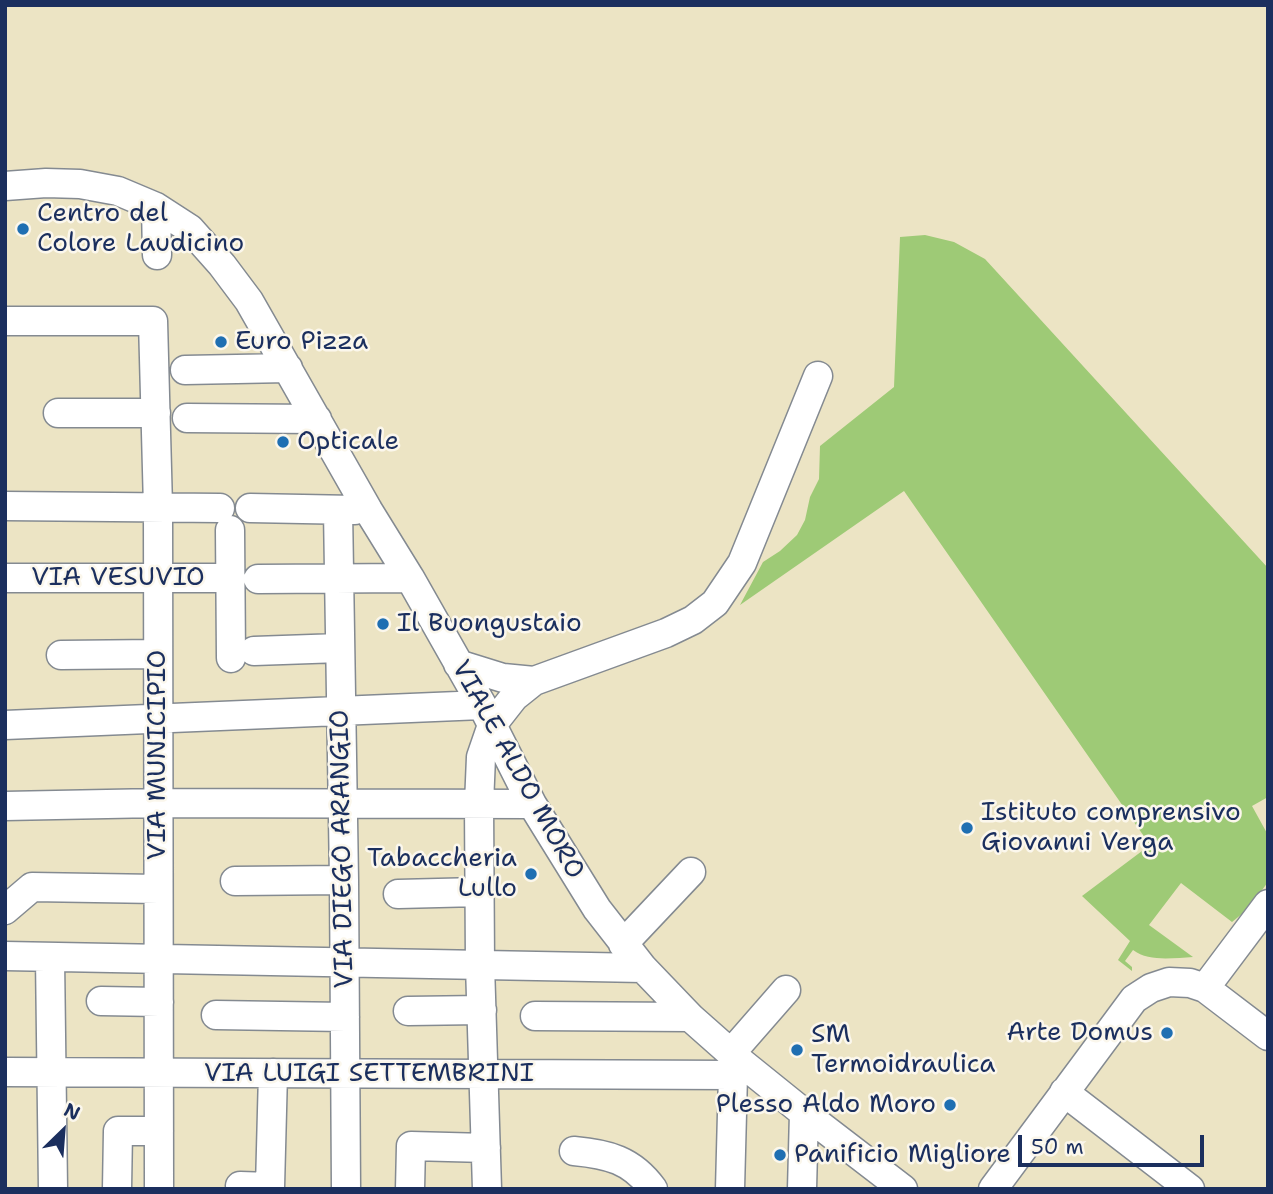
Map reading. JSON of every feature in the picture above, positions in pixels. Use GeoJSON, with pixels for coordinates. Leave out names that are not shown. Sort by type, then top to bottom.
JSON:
{"type":"FeatureCollection","features":[{"type":"Feature","properties":{"kind":"street","name":"VIALE ALDO MORO"},"geometry":{"type":"LineString","coordinates":[[5,186],[80,184],[118,191],[156,207],[190,229],[249,301],[368,510],[410,578],[487,715],[532,804],[597,909],[643,968],[735,1064],[902,1189]]}},
{"type":"Feature","properties":{"kind":"street"},"geometry":{"type":"LineString","coordinates":[[156,207],[157,255]]}},
{"type":"Feature","properties":{"kind":"street","name":"VIA MUNICIPIO"},"geometry":{"type":"LineString","coordinates":[[5,321],[153,321],[158,508],[159,1189]]}},
{"type":"Feature","properties":{"kind":"street"},"geometry":{"type":"LineString","coordinates":[[185,370],[288,368]]}},
{"type":"Feature","properties":{"kind":"street"},"geometry":{"type":"LineString","coordinates":[[5,725],[341,712],[487,715],[534,681],[666,633],[693,620],[715,603],[742,563],[818,376]]}},
{"type":"Feature","properties":{"kind":"street"},"geometry":{"type":"LineString","coordinates":[[58,413],[156,413]]}},
{"type":"Feature","properties":{"kind":"street"},"geometry":{"type":"LineString","coordinates":[[187,418],[317,419]]}},
{"type":"Feature","properties":{"kind":"street"},"geometry":{"type":"LineString","coordinates":[[5,506],[158,508],[225,519],[244,579],[243,654],[340,649]]}},
{"type":"Feature","properties":{"kind":"street"},"geometry":{"type":"LineString","coordinates":[[250,508],[368,510]]}},
{"type":"Feature","properties":{"kind":"street","name":"VIA DIEGO ARANGIO"},"geometry":{"type":"LineString","coordinates":[[338,510],[346,1189]]}},
{"type":"Feature","properties":{"kind":"street","name":"VIA VESUVIO"},"geometry":{"type":"LineString","coordinates":[[5,578],[410,578]]}},
{"type":"Feature","properties":{"kind":"street"},"geometry":{"type":"LineString","coordinates":[[61,655],[158,654]]}},
{"type":"Feature","properties":{"kind":"street"},"geometry":{"type":"LineString","coordinates":[[458,664],[503,678],[534,681]]}},
{"type":"Feature","properties":{"kind":"street"},"geometry":{"type":"LineString","coordinates":[[487,715],[481,757],[479,804],[480,965],[487,1189]]}},
{"type":"Feature","properties":{"kind":"street"},"geometry":{"type":"LineString","coordinates":[[9,810],[158,803],[532,804]]}},
{"type":"Feature","properties":{"kind":"street"},"geometry":{"type":"LineString","coordinates":[[623,944],[691,872]]}},
{"type":"Feature","properties":{"kind":"street"},"geometry":{"type":"LineString","coordinates":[[235,881],[344,880]]}},
{"type":"Feature","properties":{"kind":"street"},"geometry":{"type":"LineString","coordinates":[[5,910],[32,887],[158,889]]}},
{"type":"Feature","properties":{"kind":"street"},"geometry":{"type":"LineString","coordinates":[[398,894],[479,892]]}},
{"type":"Feature","properties":{"kind":"street"},"geometry":{"type":"LineString","coordinates":[[1205,988],[1268,904]]}},
{"type":"Feature","properties":{"kind":"street"},"geometry":{"type":"LineString","coordinates":[[5,957],[643,968]]}},
{"type":"Feature","properties":{"kind":"street"},"geometry":{"type":"LineString","coordinates":[[50,958],[53,1189]]}},
{"type":"Feature","properties":{"kind":"street"},"geometry":{"type":"LineString","coordinates":[[993,1189],[1134,999],[1152,988],[1169,982],[1205,988],[1268,1036]]}},
{"type":"Feature","properties":{"kind":"street"},"geometry":{"type":"LineString","coordinates":[[730,1189],[735,1064],[786,990]]}},
{"type":"Feature","properties":{"kind":"street"},"geometry":{"type":"LineString","coordinates":[[102,1001],[159,1002]]}},
{"type":"Feature","properties":{"kind":"street"},"geometry":{"type":"LineString","coordinates":[[408,1011],[482,1010]]}},
{"type":"Feature","properties":{"kind":"street"},"geometry":{"type":"LineString","coordinates":[[216,1015],[345,1017]]}},
{"type":"Feature","properties":{"kind":"street"},"geometry":{"type":"LineString","coordinates":[[535,1016],[691,1017]]}},
{"type":"Feature","properties":{"kind":"street","name":"VIA LUIGI SETTEMBRINI"},"geometry":{"type":"LineString","coordinates":[[5,1072],[484,1074],[735,1064]]}},
{"type":"Feature","properties":{"kind":"street"},"geometry":{"type":"LineString","coordinates":[[240,1186],[270,1187],[272,1073]]}},
{"type":"Feature","properties":{"kind":"street"},"geometry":{"type":"LineString","coordinates":[[1064,1092],[1190,1189]]}},
{"type":"Feature","properties":{"kind":"street"},"geometry":{"type":"LineString","coordinates":[[802,1189],[803,1113]]}},
{"type":"Feature","properties":{"kind":"street"},"geometry":{"type":"LineString","coordinates":[[117,1189],[118,1131],[159,1131]]}},
{"type":"Feature","properties":{"kind":"street"},"geometry":{"type":"LineString","coordinates":[[410,1189],[411,1146],[486,1148]]}},
{"type":"Feature","properties":{"kind":"street"},"geometry":{"type":"LineString","coordinates":[[574,1151],[617,1158],[643,1177],[653,1189]]}},
{"type":"Feature","properties":{"kind":"green space"},"geometry":{"type":"Polygon","coordinates":[[[925,235],[954,242],[985,259],[1268,568],[1268,797],[1252,806],[1268,835],[1268,882],[1248,909],[1232,922],[1181,883],[1149,925],[1193,957],[1154,958],[1133,950],[1125,961],[1132,967],[1132,971],[1118,960],[1130,941],[1082,896],[1150,845],[904,491],[740,605],[763,562],[797,535],[805,520],[810,497],[819,479],[820,446],[894,387],[900,237],[925,235]]]}},
{"type":"Feature","properties":{"kind":"place","name":"Centro del Colore Laudicino"},"geometry":{"type":"Point","coordinates":[23,229]}},
{"type":"Feature","properties":{"kind":"place","name":"Euro Pizza"},"geometry":{"type":"Point","coordinates":[221,342]}},
{"type":"Feature","properties":{"kind":"place","name":"Opticale"},"geometry":{"type":"Point","coordinates":[283,442]}},
{"type":"Feature","properties":{"kind":"place","name":"Il Buongustaio"},"geometry":{"type":"Point","coordinates":[383,624]}},
{"type":"Feature","properties":{"kind":"place","name":"Istituto comprensivo Giovanni Verga"},"geometry":{"type":"Point","coordinates":[967,828]}},
{"type":"Feature","properties":{"kind":"place","name":"Tabaccheria Lullo"},"geometry":{"type":"Point","coordinates":[531,874]}},
{"type":"Feature","properties":{"kind":"place","name":"Arte Domus"},"geometry":{"type":"Point","coordinates":[1167,1033]}},
{"type":"Feature","properties":{"kind":"place","name":"SM Termoidraulica"},"geometry":{"type":"Point","coordinates":[797,1050]}},
{"type":"Feature","properties":{"kind":"place","name":"Plesso Aldo Moro"},"geometry":{"type":"Point","coordinates":[950,1105]}},
{"type":"Feature","properties":{"kind":"place","name":"Panificio Migliore"},"geometry":{"type":"Point","coordinates":[780,1155]}}]}
